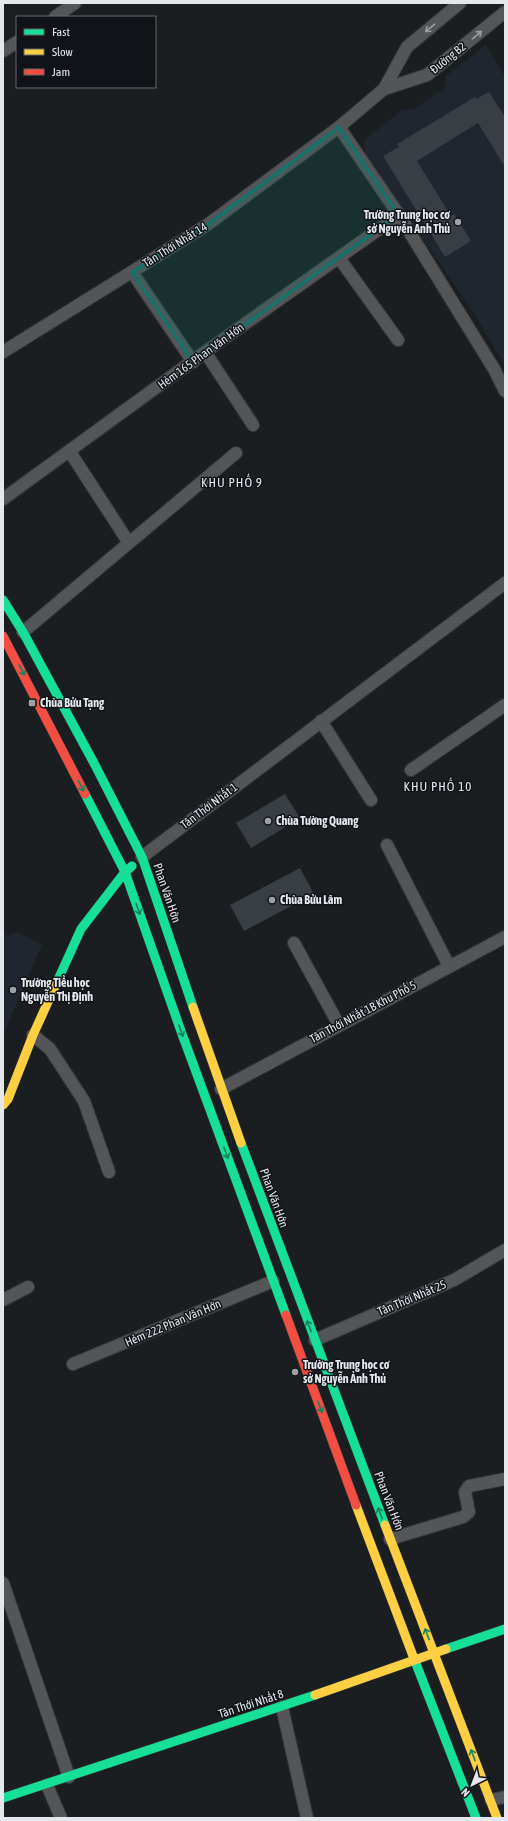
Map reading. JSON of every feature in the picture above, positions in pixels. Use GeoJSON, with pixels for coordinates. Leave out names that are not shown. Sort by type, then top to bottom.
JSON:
{"type":"FeatureCollection","features":[{"type":"Feature","properties":{"kind":"main road","name":"Phan Văn Hớn"},"geometry":{"type":"LineString","coordinates":[[3,600],[23,632],[95,765],[142,857],[221,1089],[497,1818]]}},
{"type":"Feature","properties":{"kind":"main road"},"geometry":{"type":"LineString","coordinates":[[3,636],[125,872],[185,1042],[273,1281],[414,1659],[476,1818]]}},
{"type":"Feature","properties":{"kind":"main road","name":"Tân Thới Nhất 1"},"geometry":{"type":"LineString","coordinates":[[5,1100],[32,1035],[81,929],[125,872],[142,857]]}},
{"type":"Feature","properties":{"kind":"main road","name":"Tân Thới Nhất 8"},"geometry":{"type":"LineString","coordinates":[[3,1798],[282,1707],[414,1659],[505,1629]]}},
{"type":"Feature","properties":{"kind":"street"},"geometry":{"type":"LineString","coordinates":[[56,16],[75,3]]}},
{"type":"Feature","properties":{"kind":"street","name":"Đường B2"},"geometry":{"type":"LineString","coordinates":[[339,127],[384,89],[407,47],[460,3]]}},
{"type":"Feature","properties":{"kind":"street","name":"Đường B2"},"geometry":{"type":"LineString","coordinates":[[384,89],[427,75],[505,12]]}},
{"type":"Feature","properties":{"kind":"street"},"geometry":{"type":"LineString","coordinates":[[3,50],[16,43]]}},
{"type":"Feature","properties":{"kind":"street"},"geometry":{"type":"LineString","coordinates":[[339,127],[399,215],[494,369],[505,391]]}},
{"type":"Feature","properties":{"kind":"street","name":"Tân Thới Nhất 14"},"geometry":{"type":"LineString","coordinates":[[3,352],[207,225],[339,127]]}},
{"type":"Feature","properties":{"kind":"street","name":"Hẻm 165 Phan Văn Hớn"},"geometry":{"type":"LineString","coordinates":[[3,499],[70,452],[205,352],[399,215]]}},
{"type":"Feature","properties":{"kind":"street"},"geometry":{"type":"LineString","coordinates":[[339,258],[398,340]]}},
{"type":"Feature","properties":{"kind":"street"},"geometry":{"type":"LineString","coordinates":[[132,272],[193,362]]}},
{"type":"Feature","properties":{"kind":"street"},"geometry":{"type":"LineString","coordinates":[[205,352],[253,425]]}},
{"type":"Feature","properties":{"kind":"street"},"geometry":{"type":"LineString","coordinates":[[70,452],[130,543]]}},
{"type":"Feature","properties":{"kind":"street"},"geometry":{"type":"LineString","coordinates":[[23,632],[236,454]]}},
{"type":"Feature","properties":{"kind":"street","name":"Tân Thới Nhất 1"},"geometry":{"type":"LineString","coordinates":[[142,857],[505,583]]}},
{"type":"Feature","properties":{"kind":"street"},"geometry":{"type":"LineString","coordinates":[[411,770],[505,705]]}},
{"type":"Feature","properties":{"kind":"street"},"geometry":{"type":"LineString","coordinates":[[321,721],[370,800]]}},
{"type":"Feature","properties":{"kind":"street"},"geometry":{"type":"LineString","coordinates":[[387,845],[449,966]]}},
{"type":"Feature","properties":{"kind":"street","name":"Tân Thới Nhất 1B Khu Phố 5"},"geometry":{"type":"LineString","coordinates":[[221,1089],[505,937]]}},
{"type":"Feature","properties":{"kind":"street"},"geometry":{"type":"LineString","coordinates":[[294,943],[339,1026]]}},
{"type":"Feature","properties":{"kind":"street"},"geometry":{"type":"LineString","coordinates":[[32,1035],[50,1049],[84,1101],[109,1172]]}},
{"type":"Feature","properties":{"kind":"street","name":"Tân Thới Nhất 25"},"geometry":{"type":"LineString","coordinates":[[315,1340],[454,1280],[505,1250]]}},
{"type":"Feature","properties":{"kind":"street","name":"Hẻm 222 Phan Văn Hớn"},"geometry":{"type":"LineString","coordinates":[[74,1364],[273,1281]]}},
{"type":"Feature","properties":{"kind":"street"},"geometry":{"type":"LineString","coordinates":[[3,1300],[28,1287]]}},
{"type":"Feature","properties":{"kind":"street"},"geometry":{"type":"LineString","coordinates":[[390,1538],[463,1517],[469,1512],[465,1492],[469,1486],[505,1479]]}},
{"type":"Feature","properties":{"kind":"street"},"geometry":{"type":"LineString","coordinates":[[3,1583],[69,1777]]}},
{"type":"Feature","properties":{"kind":"street"},"geometry":{"type":"LineString","coordinates":[[282,1707],[307,1818]]}},
{"type":"Feature","properties":{"kind":"street"},"geometry":{"type":"LineString","coordinates":[[47,1784],[60,1818]]}},
{"type":"Feature","properties":{"kind":"street"},"geometry":{"type":"LineString","coordinates":[[491,1800],[505,1797]]}},
{"type":"Feature","properties":{"kind":"highlighted area"},"geometry":{"type":"Polygon","coordinates":[[[339,127],[399,215],[193,362],[132,272],[207,225],[339,127]]]}},
{"type":"Feature","properties":{"kind":"shaded area","name":"Trường Trung học cơ sở Nguyễn Anh Thủ"},"geometry":{"type":"Polygon","coordinates":[[[486,45],[505,77],[505,365],[472,311],[365,153],[365,139],[402,110],[414,109],[444,88],[446,76],[486,45]]]}},
{"type":"Feature","properties":{"kind":"shaded area","name":"Trường Tiểu học Nguyễn Thị Định"},"geometry":{"type":"Polygon","coordinates":[[[3,931],[7,936],[17,932],[42,944],[3,1036],[3,931]]]}},
{"type":"Feature","properties":{"kind":"building"},"geometry":{"type":"Polygon","coordinates":[[[489,92],[505,117],[505,167],[478,123],[417,161],[451,216],[454,214],[471,241],[445,257],[383,156],[399,147],[397,144],[475,97],[476,99],[489,92]]]}},
{"type":"Feature","properties":{"kind":"building","name":"Chùa Tường Quang"},"geometry":{"type":"Polygon","coordinates":[[[285,794],[300,818],[251,848],[236,823],[285,794]]]}},
{"type":"Feature","properties":{"kind":"building","name":"Chùa Bửu Lâm"},"geometry":{"type":"Polygon","coordinates":[[[300,868],[314,894],[244,931],[230,905],[300,868]]]}},
{"type":"Feature","properties":{"kind":"traffic: fast"},"geometry":{"type":"LineString","coordinates":[[3,600],[23,632],[95,765],[142,857],[193,1007]]}},
{"type":"Feature","properties":{"kind":"traffic: fast"},"geometry":{"type":"LineString","coordinates":[[85,794],[125,872],[182,1034],[286,1315]]}},
{"type":"Feature","properties":{"kind":"traffic: fast"},"geometry":{"type":"LineString","coordinates":[[57,982],[81,929],[125,872],[132,866]]}},
{"type":"Feature","properties":{"kind":"traffic: fast"},"geometry":{"type":"LineString","coordinates":[[241,1143],[385,1525]]}},
{"type":"Feature","properties":{"kind":"traffic: fast"},"geometry":{"type":"LineString","coordinates":[[446,1649],[505,1629]]}},
{"type":"Feature","properties":{"kind":"traffic: fast"},"geometry":{"type":"LineString","coordinates":[[413,1656],[476,1818]]}},
{"type":"Feature","properties":{"kind":"traffic: fast"},"geometry":{"type":"LineString","coordinates":[[3,1798],[315,1695]]}},
{"type":"Feature","properties":{"kind":"traffic: slow"},"geometry":{"type":"LineString","coordinates":[[3,1105],[8,1099],[33,1035],[57,982]]}},
{"type":"Feature","properties":{"kind":"traffic: slow"},"geometry":{"type":"LineString","coordinates":[[193,1007],[241,1143]]}},
{"type":"Feature","properties":{"kind":"traffic: slow"},"geometry":{"type":"LineString","coordinates":[[356,1505],[413,1656]]}},
{"type":"Feature","properties":{"kind":"traffic: slow"},"geometry":{"type":"LineString","coordinates":[[385,1525],[497,1818]]}},
{"type":"Feature","properties":{"kind":"traffic: slow"},"geometry":{"type":"LineString","coordinates":[[315,1695],[446,1649]]}},
{"type":"Feature","properties":{"kind":"traffic: jam"},"geometry":{"type":"LineString","coordinates":[[3,636],[85,794]]}},
{"type":"Feature","properties":{"kind":"traffic: jam"},"geometry":{"type":"LineString","coordinates":[[286,1315],[356,1505]]}},
{"type":"Feature","properties":{"kind":"place","name":"Trường Trung học cơ sở Nguyễn Anh Thủ"},"geometry":{"type":"Point","coordinates":[458,222]}},
{"type":"Feature","properties":{"kind":"place","name":"Chùa Bửu Tạng"},"geometry":{"type":"Point","coordinates":[32,703]}},
{"type":"Feature","properties":{"kind":"place","name":"Chùa Tường Quang"},"geometry":{"type":"Point","coordinates":[268,821]}},
{"type":"Feature","properties":{"kind":"place","name":"Chùa Bửu Lâm"},"geometry":{"type":"Point","coordinates":[272,900]}},
{"type":"Feature","properties":{"kind":"place","name":"Trường Tiểu học Nguyễn Thị Định"},"geometry":{"type":"Point","coordinates":[13,990]}},
{"type":"Feature","properties":{"kind":"place","name":"Trường Trung học cơ sở Nguyễn Ảnh Thủ"},"geometry":{"type":"Point","coordinates":[295,1372]}},
{"type":"Feature","properties":{"kind":"district","name":"KHU PHỐ 9"},"geometry":{"type":"Point","coordinates":[232,482]}},
{"type":"Feature","properties":{"kind":"district","name":"KHU PHỐ 10"},"geometry":{"type":"Point","coordinates":[438,786]}}]}
